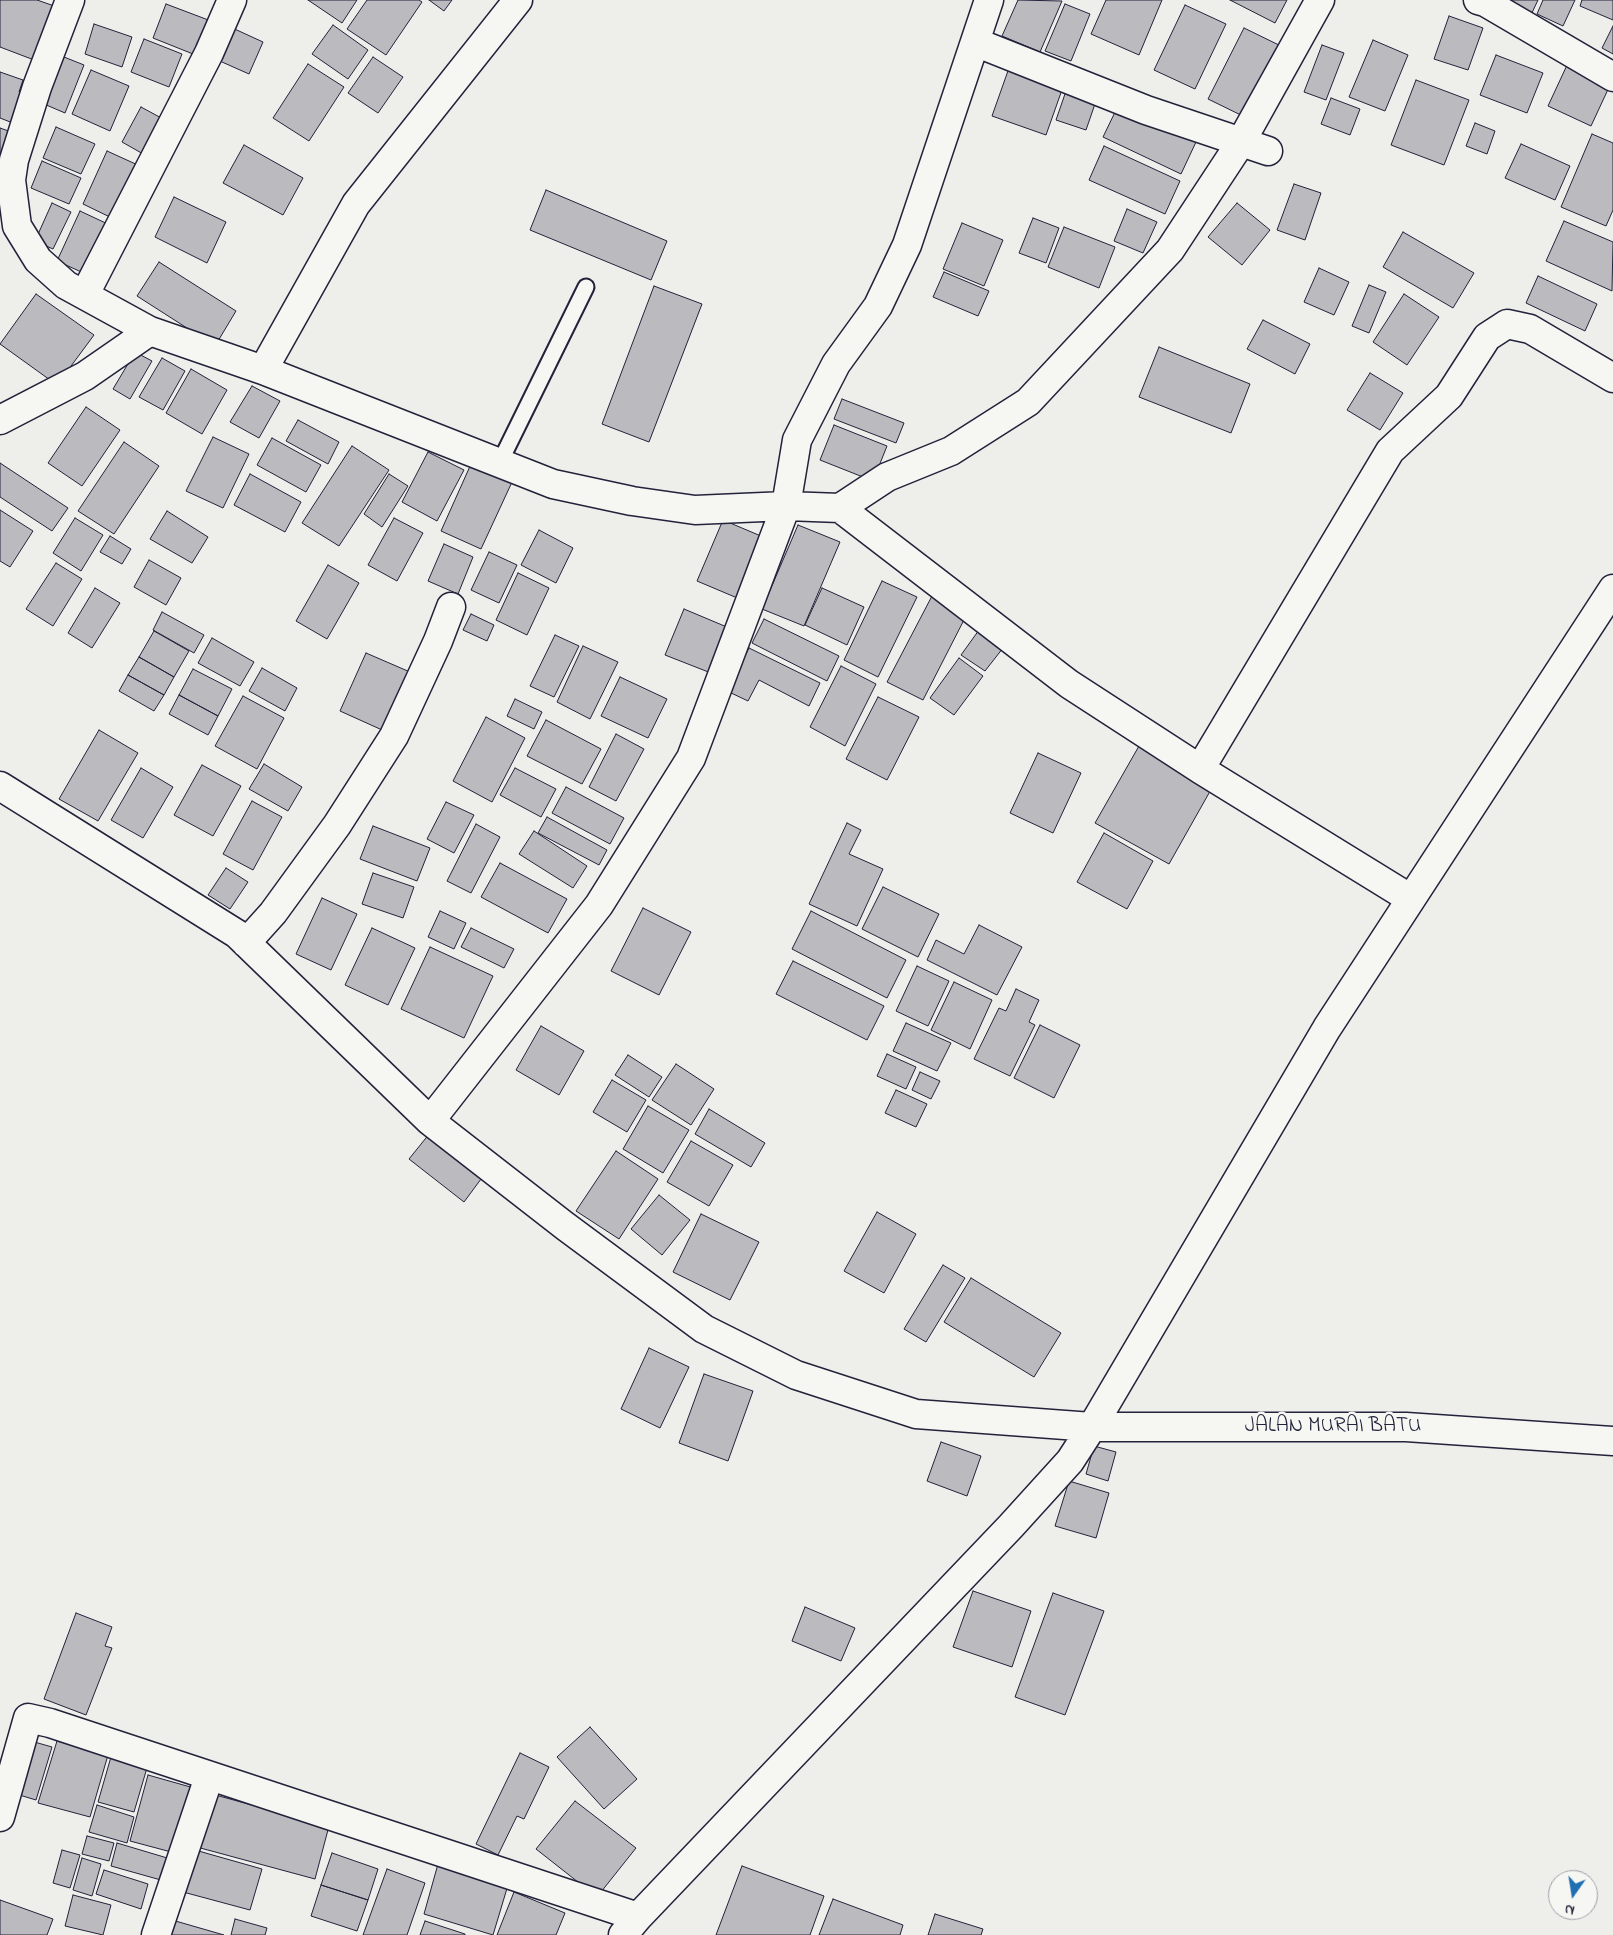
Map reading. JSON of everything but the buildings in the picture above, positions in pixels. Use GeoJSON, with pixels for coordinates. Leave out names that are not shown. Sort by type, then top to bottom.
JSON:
{"type":"FeatureCollection","features":[{"type":"Feature","properties":{"kind":"street"},"geometry":{"type":"LineString","coordinates":[[85,294],[209,53],[232,0]]}},
{"type":"Feature","properties":{"kind":"street"},"geometry":{"type":"LineString","coordinates":[[263,370],[356,204],[518,0]]}},
{"type":"Feature","properties":{"kind":"street"},"geometry":{"type":"LineString","coordinates":[[430,1121],[599,905],[691,758],[786,506],[797,440],[836,364],[878,306],[906,245],[989,0]]}},
{"type":"Feature","properties":{"kind":"street"},"geometry":{"type":"LineString","coordinates":[[840,508],[887,477],[951,451],[1028,402],[1170,250],[1241,142],[1320,0]]}},
{"type":"Feature","properties":{"kind":"street"},"geometry":{"type":"LineString","coordinates":[[66,1],[14,160],[11,180],[17,226],[38,260],[66,285],[150,331],[263,370],[553,484],[632,501],[695,510],[786,506],[840,508],[1069,684],[1200,769],[1411,899]]}},
{"type":"Feature","properties":{"kind":"street"},"geometry":{"type":"LineString","coordinates":[[1483,1],[1613,77]]}},
{"type":"Feature","properties":{"kind":"street"},"geometry":{"type":"LineString","coordinates":[[975,42],[1146,110],[1268,151]]}},
{"type":"Feature","properties":{"kind":"street"},"geometry":{"type":"LineString","coordinates":[[1200,769],[1390,452],[1450,396],[1487,337],[1507,324],[1530,329],[1613,378]]}},
{"type":"Feature","properties":{"kind":"street"},"geometry":{"type":"LineString","coordinates":[[0,420],[85,376],[150,331]]}},
{"type":"Feature","properties":{"kind":"street"},"geometry":{"type":"LineString","coordinates":[[0,1817],[28,1718],[50,1723],[209,1777],[630,1926],[1012,1526],[1070,1460],[1092,1427],[1326,1028],[1613,589]]}},
{"type":"Feature","properties":{"kind":"street"},"geometry":{"type":"LineString","coordinates":[[246,943],[273,912],[337,825],[394,736],[438,641],[451,607]]}},
{"type":"Feature","properties":{"kind":"street","name":"JALAN MURAI BATU"},"geometry":{"type":"LineString","coordinates":[[0,786],[229,929],[246,943],[430,1121],[565,1226],[704,1329],[796,1375],[916,1414],[1092,1427],[1406,1426],[1613,1441]]}},
{"type":"Feature","properties":{"kind":"street"},"geometry":{"type":"LineString","coordinates":[[156,1935],[209,1777]]}},
{"type":"Feature","properties":{"kind":"lane"},"geometry":{"type":"LineString","coordinates":[[499,464],[586,288]]}}]}
